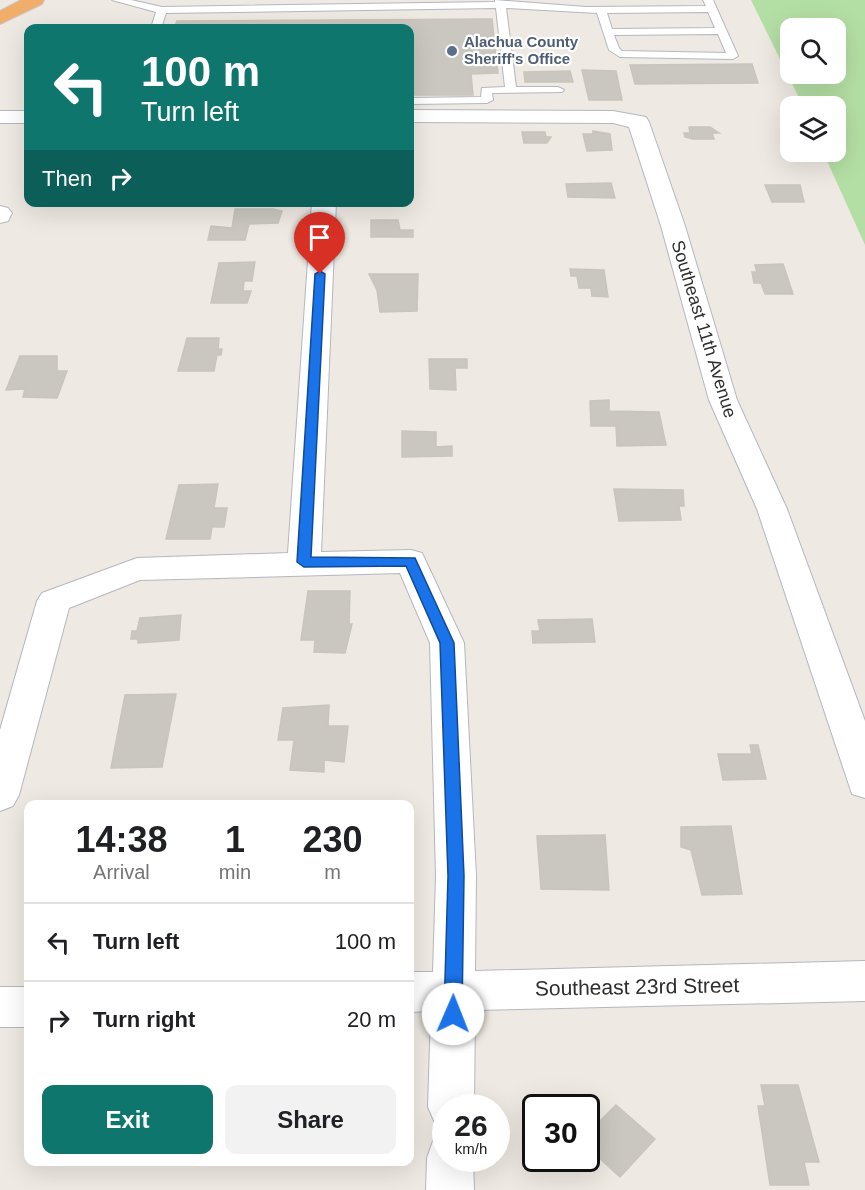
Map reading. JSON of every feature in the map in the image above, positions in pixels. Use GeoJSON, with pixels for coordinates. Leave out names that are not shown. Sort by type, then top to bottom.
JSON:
{"type":"FeatureCollection","features":[{"type":"Feature","properties":{"kind":"highway"},"geometry":{"type":"LineString","coordinates":[[0,18],[35,0]]}},
{"type":"Feature","properties":{"kind":"street"},"geometry":{"type":"LineString","coordinates":[[414,116],[514,103]]}},
{"type":"Feature","properties":{"kind":"street","name":"Southeast 11th Avenue"},"geometry":{"type":"LineString","coordinates":[[514,103],[638,122],[644,133],[723,400],[772,509],[851,732],[865,783]]}},
{"type":"Feature","properties":{"kind":"street"},"geometry":{"type":"LineString","coordinates":[[0,117],[24,117]]}},
{"type":"Feature","properties":{"kind":"street"},"geometry":{"type":"LineString","coordinates":[[304,562],[324,207]]}},
{"type":"Feature","properties":{"kind":"street"},"geometry":{"type":"LineString","coordinates":[[0,795],[54,601],[137,569],[304,562],[411,561],[447,643],[456,876],[451,1094]]}},
{"type":"Feature","properties":{"kind":"street","name":"Southeast 23rd Street"},"geometry":{"type":"LineString","coordinates":[[414,992],[797,985],[865,981]]}},
{"type":"Feature","properties":{"kind":"street"},"geometry":{"type":"LineString","coordinates":[[0,1007],[24,1007]]}},
{"type":"Feature","properties":{"kind":"street"},"geometry":{"type":"LineString","coordinates":[[450,1172],[450,1190]]}},
{"type":"Feature","properties":{"kind":"lane"},"geometry":{"type":"LineString","coordinates":[[117,0],[162,10],[201,5],[257,4],[500,3],[601,10],[710,5],[733,56],[620,54],[614,50],[601,10]]}},
{"type":"Feature","properties":{"kind":"lane"},"geometry":{"type":"LineString","coordinates":[[500,3],[514,103]]}},
{"type":"Feature","properties":{"kind":"lane"},"geometry":{"type":"LineString","coordinates":[[157,24],[162,10]]}},
{"type":"Feature","properties":{"kind":"lane"},"geometry":{"type":"LineString","coordinates":[[609,32],[722,31]]}},
{"type":"Feature","properties":{"kind":"lane"},"geometry":{"type":"LineString","coordinates":[[414,101],[487,100],[486,90],[514,103],[558,90]]}},
{"type":"Feature","properties":{"kind":"green space"},"geometry":{"type":"Polygon","coordinates":[[[751,0],[865,0],[865,245],[828,162],[846,162],[846,96],[798,96],[792,84],[846,84],[846,18],[780,18],[780,59],[751,0]]]}},
{"type":"Feature","properties":{"kind":"building","name":"Alachua County Sheriff's Office"},"geometry":{"type":"Polygon","coordinates":[[[492,19],[498,73],[471,74],[473,95],[414,95],[414,24],[176,24],[177,21],[492,19]]]}},
{"type":"Feature","properties":{"kind":"building"},"geometry":{"type":"Polygon","coordinates":[[[752,64],[758,83],[635,84],[630,65],[752,64]]]}},
{"type":"Feature","properties":{"kind":"building"},"geometry":{"type":"Polygon","coordinates":[[[582,70],[616,71],[622,100],[589,100],[582,70]]]}},
{"type":"Feature","properties":{"kind":"building"},"geometry":{"type":"Polygon","coordinates":[[[570,71],[573,82],[525,82],[524,72],[570,71]]]}},
{"type":"Feature","properties":{"kind":"building"},"geometry":{"type":"Polygon","coordinates":[[[689,127],[710,127],[719,133],[712,133],[714,139],[693,139],[685,137],[684,133],[690,133],[689,127]]]}},
{"type":"Feature","properties":{"kind":"building"},"geometry":{"type":"Polygon","coordinates":[[[593,131],[610,134],[612,150],[587,151],[583,134],[593,134],[593,131]]]}},
{"type":"Feature","properties":{"kind":"building"},"geometry":{"type":"Polygon","coordinates":[[[522,132],[545,132],[546,137],[551,137],[547,143],[524,143],[522,132]]]}},
{"type":"Feature","properties":{"kind":"building"},"geometry":{"type":"Polygon","coordinates":[[[611,183],[615,198],[568,197],[566,184],[611,183]]]}},
{"type":"Feature","properties":{"kind":"building"},"geometry":{"type":"Polygon","coordinates":[[[765,185],[800,185],[804,202],[772,202],[765,185]]]}},
{"type":"Feature","properties":{"kind":"building"},"geometry":{"type":"Polygon","coordinates":[[[235,209],[282,211],[278,223],[249,224],[245,240],[208,240],[211,226],[232,228],[235,209]]]}},
{"type":"Feature","properties":{"kind":"building"},"geometry":{"type":"Polygon","coordinates":[[[371,220],[398,220],[400,230],[413,230],[413,237],[371,237],[371,220]]]}},
{"type":"Feature","properties":{"kind":"building"},"geometry":{"type":"Polygon","coordinates":[[[255,262],[252,281],[244,281],[243,291],[251,291],[247,303],[211,303],[219,263],[255,262]]]}},
{"type":"Feature","properties":{"kind":"building"},"geometry":{"type":"Polygon","coordinates":[[[783,264],[793,294],[765,294],[761,283],[754,283],[752,272],[757,272],[755,265],[783,264]]]}},
{"type":"Feature","properties":{"kind":"building"},"geometry":{"type":"Polygon","coordinates":[[[570,269],[604,270],[608,297],[592,296],[591,288],[579,288],[577,276],[571,276],[570,269]]]}},
{"type":"Feature","properties":{"kind":"building"},"geometry":{"type":"Polygon","coordinates":[[[369,274],[418,274],[417,311],[380,312],[377,290],[369,274]]]}},
{"type":"Feature","properties":{"kind":"building"},"geometry":{"type":"Polygon","coordinates":[[[187,338],[219,338],[218,349],[222,349],[221,355],[217,355],[214,371],[178,371],[187,338]]]}},
{"type":"Feature","properties":{"kind":"building"},"geometry":{"type":"Polygon","coordinates":[[[20,356],[57,356],[57,371],[67,371],[57,398],[23,397],[25,389],[6,390],[20,356]]]}},
{"type":"Feature","properties":{"kind":"building"},"geometry":{"type":"Polygon","coordinates":[[[429,359],[467,359],[467,368],[455,368],[456,390],[430,389],[429,359]]]}},
{"type":"Feature","properties":{"kind":"building"},"geometry":{"type":"Polygon","coordinates":[[[609,400],[609,411],[659,412],[666,445],[617,446],[616,426],[591,426],[590,401],[609,400]]]}},
{"type":"Feature","properties":{"kind":"building"},"geometry":{"type":"Polygon","coordinates":[[[402,431],[436,432],[436,447],[452,446],[452,456],[402,457],[402,431]]]}},
{"type":"Feature","properties":{"kind":"building"},"geometry":{"type":"Polygon","coordinates":[[[218,484],[214,508],[227,508],[224,527],[212,527],[210,539],[166,539],[179,485],[218,484]]]}},
{"type":"Feature","properties":{"kind":"building"},"geometry":{"type":"Polygon","coordinates":[[[614,489],[683,490],[684,506],[679,506],[681,520],[619,521],[614,489]]]}},
{"type":"Feature","properties":{"kind":"building"},"geometry":{"type":"Polygon","coordinates":[[[308,591],[350,591],[349,624],[352,624],[345,653],[314,652],[315,640],[301,640],[308,591]]]}},
{"type":"Feature","properties":{"kind":"building"},"geometry":{"type":"Polygon","coordinates":[[[181,615],[179,640],[138,643],[138,639],[131,639],[132,631],[137,631],[140,618],[181,615]]]}},
{"type":"Feature","properties":{"kind":"building"},"geometry":{"type":"Polygon","coordinates":[[[592,619],[595,642],[533,643],[532,631],[540,631],[538,620],[592,619]]]}},
{"type":"Feature","properties":{"kind":"building"},"geometry":{"type":"Polygon","coordinates":[[[176,694],[162,767],[111,768],[125,695],[176,694]]]}},
{"type":"Feature","properties":{"kind":"building"},"geometry":{"type":"Polygon","coordinates":[[[329,705],[328,726],[348,726],[344,762],[324,760],[324,772],[290,770],[294,740],[278,740],[283,708],[329,705]]]}},
{"type":"Feature","properties":{"kind":"building"},"geometry":{"type":"Polygon","coordinates":[[[750,745],[758,745],[766,779],[723,780],[718,754],[752,754],[750,745]]]}},
{"type":"Feature","properties":{"kind":"building"},"geometry":{"type":"Polygon","coordinates":[[[731,826],[742,894],[702,895],[691,850],[681,847],[681,827],[731,826]]]}},
{"type":"Feature","properties":{"kind":"building"},"geometry":{"type":"Polygon","coordinates":[[[605,835],[609,890],[541,889],[537,836],[605,835]]]}},
{"type":"Feature","properties":{"kind":"building"},"geometry":{"type":"Polygon","coordinates":[[[761,1085],[798,1085],[819,1162],[804,1162],[809,1185],[770,1185],[758,1106],[765,1106],[761,1085]]]}},
{"type":"Feature","properties":{"kind":"building"},"geometry":{"type":"Polygon","coordinates":[[[616,1105],[655,1139],[620,1177],[600,1159],[600,1121],[616,1105]]]}},
{"type":"Feature","properties":{"kind":"place","name":"Alachua County Sheriff's Office"},"geometry":{"type":"Point","coordinates":[452,51]}},
{"type":"Feature","properties":{"kind":"route"},"geometry":{"type":"LineString","coordinates":[[320,274],[304,562],[411,561],[447,643],[456,876],[453,1014]]}}]}
